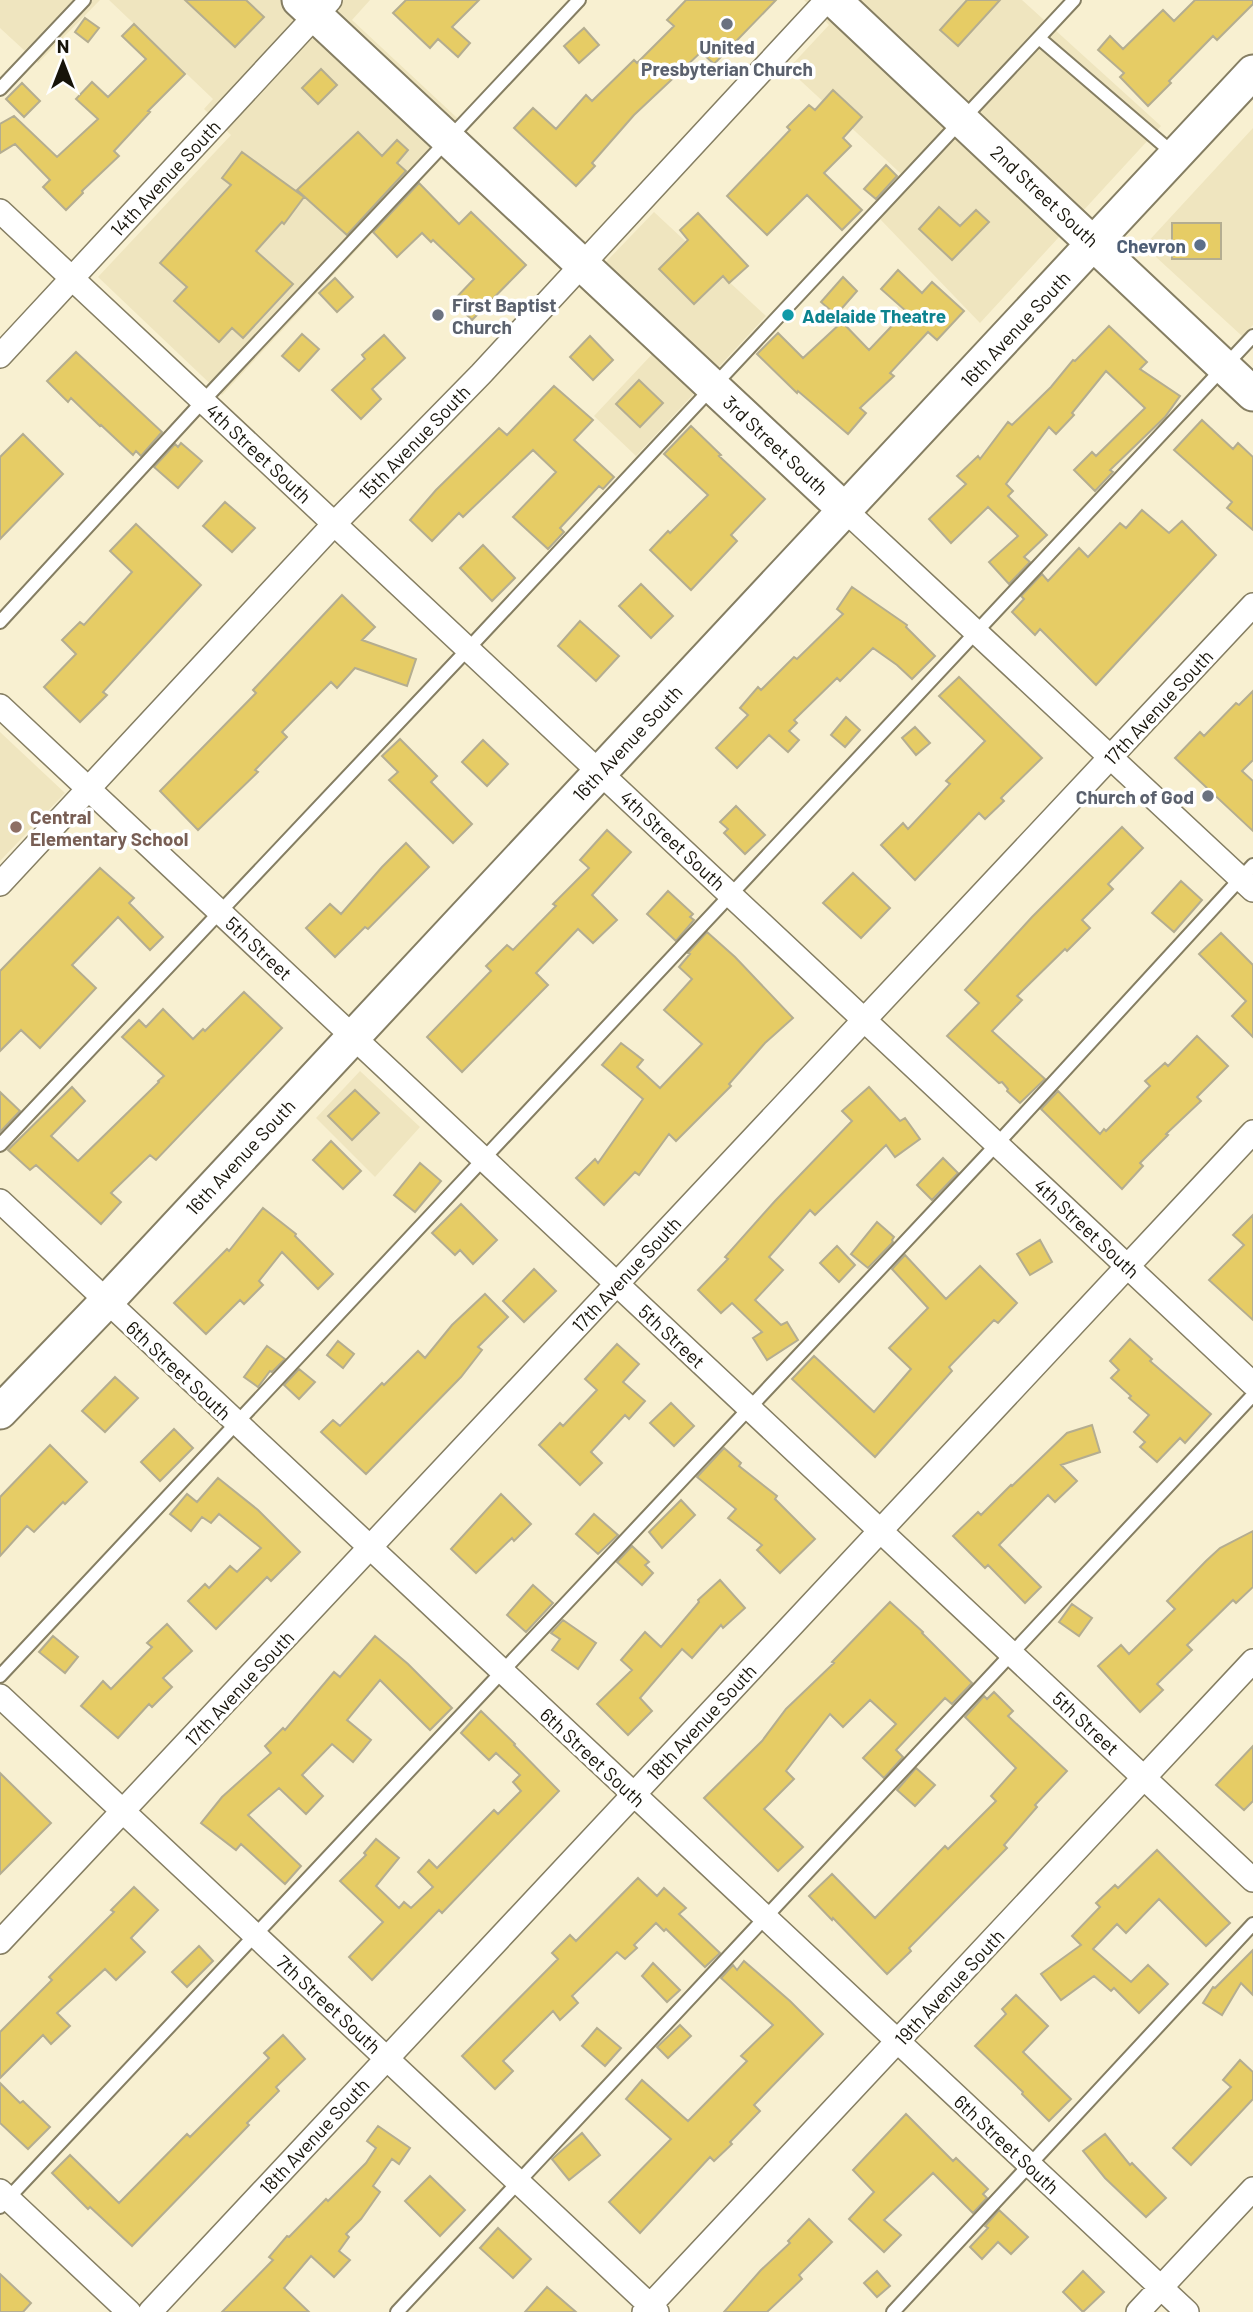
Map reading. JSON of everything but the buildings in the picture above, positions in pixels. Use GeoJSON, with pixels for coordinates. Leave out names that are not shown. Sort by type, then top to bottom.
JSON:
{"type":"FeatureCollection","features":[{"type":"Feature","properties":{"kind":"main road","name":"2nd Street South"},"geometry":{"type":"LineString","coordinates":[[834,0],[1253,394]]}},
{"type":"Feature","properties":{"kind":"main road","name":"3rd Street South"},"geometry":{"type":"LineString","coordinates":[[315,5],[448,139],[845,510]]}},
{"type":"Feature","properties":{"kind":"main road","name":"16th Avenue South"},"geometry":{"type":"LineString","coordinates":[[1,1408],[107,1301],[1253,72]]}},
{"type":"Feature","properties":{"kind":"street","name":"15th Avenue South"},"geometry":{"type":"LineString","coordinates":[[0,884],[334,524],[481,374],[827,0]]}},
{"type":"Feature","properties":{"kind":"street","name":"14th Avenue South"},"geometry":{"type":"LineString","coordinates":[[0,356],[72,279],[315,5]]}},
{"type":"Feature","properties":{"kind":"street","name":"4th Street South"},"geometry":{"type":"LineString","coordinates":[[0,211],[1253,1384]]}},
{"type":"Feature","properties":{"kind":"street","name":"3rd Street South"},"geometry":{"type":"LineString","coordinates":[[845,510],[1111,757],[1249,878]]}},
{"type":"Feature","properties":{"kind":"street","name":"17th Avenue South"},"geometry":{"type":"LineString","coordinates":[[0,1942],[1253,605]]}},
{"type":"Feature","properties":{"kind":"street","name":"5th Street"},"geometry":{"type":"LineString","coordinates":[[0,706],[1253,1880]]}},
{"type":"Feature","properties":{"kind":"street","name":"18th Avenue South"},"geometry":{"type":"LineString","coordinates":[[150,2312],[1253,1132]]}},
{"type":"Feature","properties":{"kind":"street","name":"6th Street South"},"geometry":{"type":"LineString","coordinates":[[0,1201],[1187,2312]]}},
{"type":"Feature","properties":{"kind":"street","name":"19th Avenue South"},"geometry":{"type":"LineString","coordinates":[[650,2310],[1253,1661]]}},
{"type":"Feature","properties":{"kind":"street","name":"7th Street South"},"geometry":{"type":"LineString","coordinates":[[0,1696],[518,2182],[650,2310]]}},
{"type":"Feature","properties":{"kind":"street"},"geometry":{"type":"LineString","coordinates":[[1138,2312],[1253,2189]]}},
{"type":"Feature","properties":{"kind":"street"},"geometry":{"type":"LineString","coordinates":[[3,2199],[129,2312]]}},
{"type":"Feature","properties":{"kind":"lane"},"geometry":{"type":"LineString","coordinates":[[0,89],[84,0]]}},
{"type":"Feature","properties":{"kind":"lane"},"geometry":{"type":"LineString","coordinates":[[0,622],[579,0]]}},
{"type":"Feature","properties":{"kind":"lane"},"geometry":{"type":"LineString","coordinates":[[0,1145],[1074,0]]}},
{"type":"Feature","properties":{"kind":"lane"},"geometry":{"type":"LineString","coordinates":[[1039,38],[1176,156]]}},
{"type":"Feature","properties":{"kind":"lane"},"geometry":{"type":"LineString","coordinates":[[0,1676],[1253,336]]}},
{"type":"Feature","properties":{"kind":"lane"},"geometry":{"type":"LineString","coordinates":[[3,2199],[255,1935],[1249,878]]}},
{"type":"Feature","properties":{"kind":"lane"},"geometry":{"type":"LineString","coordinates":[[397,2312],[1253,1395]]}},
{"type":"Feature","properties":{"kind":"lane"},"geometry":{"type":"LineString","coordinates":[[893,2312],[1253,1924]]}},
{"type":"Feature","properties":{"kind":"shaded area"},"geometry":{"type":"Polygon","coordinates":[[[0,0],[100,0],[38,63],[0,28],[0,0]]]}},
{"type":"Feature","properties":{"kind":"shaded area"},"geometry":{"type":"Polygon","coordinates":[[[109,0],[370,0],[352,20],[469,129],[222,395],[98,277],[231,135],[204,109],[213,99],[109,0]]]}},
{"type":"Feature","properties":{"kind":"shaded area"},"geometry":{"type":"Polygon","coordinates":[[[804,0],[1022,0],[1161,126],[980,323],[880,219],[912,184],[788,69],[829,25],[804,0]]]}},
{"type":"Feature","properties":{"kind":"shaded area"},"geometry":{"type":"Polygon","coordinates":[[[1253,128],[1253,325],[1242,336],[1144,246],[1253,128]]]}},
{"type":"Feature","properties":{"kind":"shaded area"},"geometry":{"type":"Polygon","coordinates":[[[654,212],[766,316],[636,456],[594,416],[672,333],[602,266],[654,212]]]}},
{"type":"Feature","properties":{"kind":"shaded area","name":"Central Elementary School"},"geometry":{"type":"Polygon","coordinates":[[[0,732],[65,793],[0,861],[0,732]]]}},
{"type":"Feature","properties":{"kind":"shaded area"},"geometry":{"type":"Polygon","coordinates":[[[360,1071],[420,1127],[375,1177],[316,1118],[360,1071]]]}},
{"type":"Feature","properties":{"kind":"place","name":"United Presbyterian Church"},"geometry":{"type":"Point","coordinates":[727,24]}},
{"type":"Feature","properties":{"kind":"place","name":"Chevron"},"geometry":{"type":"Point","coordinates":[1200,245]}},
{"type":"Feature","properties":{"kind":"place","name":"First Baptist Church"},"geometry":{"type":"Point","coordinates":[438,315]}},
{"type":"Feature","properties":{"kind":"place","name":"Adelaide Theatre"},"geometry":{"type":"Point","coordinates":[788,315]}},
{"type":"Feature","properties":{"kind":"place","name":"Church of God"},"geometry":{"type":"Point","coordinates":[1208,796]}},
{"type":"Feature","properties":{"kind":"place","name":"Central Elementary School"},"geometry":{"type":"Point","coordinates":[16,827]}}]}
